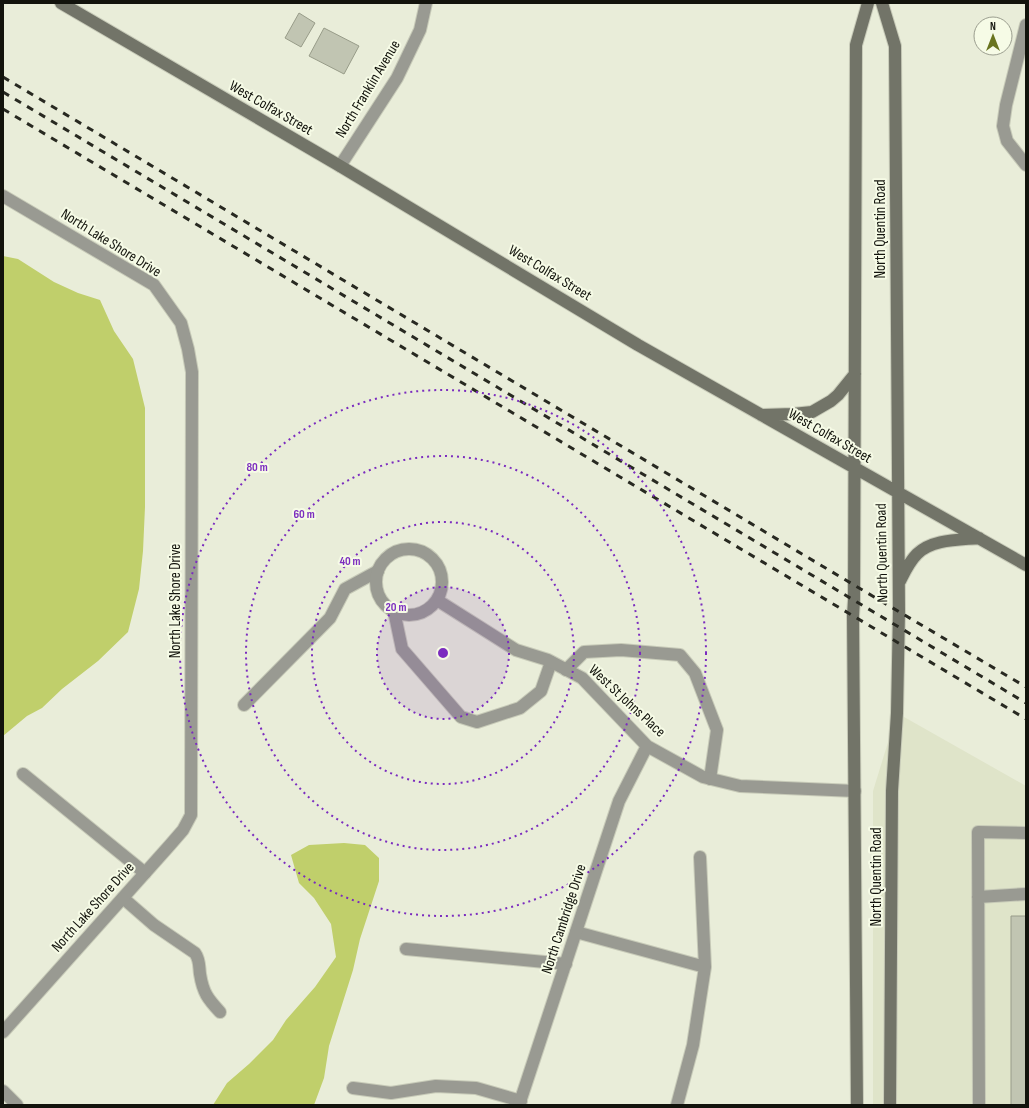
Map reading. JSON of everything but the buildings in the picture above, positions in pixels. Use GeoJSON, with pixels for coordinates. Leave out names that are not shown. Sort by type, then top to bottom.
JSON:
{"type":"FeatureCollection","features":[{"type":"Feature","properties":{"kind":"main road","name":"West Colfax Street"},"geometry":{"type":"LineString","coordinates":[[61,3],[340,166],[638,345],[1026,565]]}},
{"type":"Feature","properties":{"kind":"main road","name":"North Quentin Road"},"geometry":{"type":"LineString","coordinates":[[856,1105],[853,616],[855,469],[856,45],[868,3]]}},
{"type":"Feature","properties":{"kind":"main road","name":"North Quentin Road"},"geometry":{"type":"LineString","coordinates":[[882,3],[895,46],[899,611],[897,712],[892,791],[890,1105]]}},
{"type":"Feature","properties":{"kind":"main road"},"geometry":{"type":"LineString","coordinates":[[761,415],[812,412],[831,401],[855,374]]}},
{"type":"Feature","properties":{"kind":"main road"},"geometry":{"type":"LineString","coordinates":[[898,584],[908,565],[917,554],[927,546],[943,542],[980,538]]}},
{"type":"Feature","properties":{"kind":"street","name":"North Franklin Avenue"},"geometry":{"type":"LineString","coordinates":[[340,166],[397,78],[420,30],[426,3]]}},
{"type":"Feature","properties":{"kind":"street"},"geometry":{"type":"LineString","coordinates":[[1026,25],[1006,105],[1003,126],[1007,141],[1026,166]]}},
{"type":"Feature","properties":{"kind":"street","name":"North Lake Shore Drive"},"geometry":{"type":"LineString","coordinates":[[3,196],[154,286],[181,323],[192,372],[190,815],[183,830],[3,1032]]}},
{"type":"Feature","properties":{"kind":"street"},"geometry":{"type":"LineString","coordinates":[[401,550],[421,552],[429,556],[436,564],[441,574],[442,586],[437,600],[428,609],[417,614],[402,614],[394,611],[383,603],[376,589],[378,571],[386,559],[401,550]]}},
{"type":"Feature","properties":{"kind":"street"},"geometry":{"type":"LineString","coordinates":[[244,705],[330,618],[345,589],[378,571]]}},
{"type":"Feature","properties":{"kind":"street","name":"West St Johns Place"},"geometry":{"type":"LineString","coordinates":[[437,600],[516,650],[551,662],[582,678],[647,746],[703,777],[740,786],[855,791]]}},
{"type":"Feature","properties":{"kind":"street"},"geometry":{"type":"LineString","coordinates":[[394,611],[402,649],[461,717],[477,722],[520,708],[541,691],[551,662]]}},
{"type":"Feature","properties":{"kind":"street"},"geometry":{"type":"LineString","coordinates":[[566,670],[584,652],[621,650],[680,655],[695,674],[718,730],[710,779]]}},
{"type":"Feature","properties":{"kind":"street","name":"North Cambridge Drive"},"geometry":{"type":"LineString","coordinates":[[520,1103],[619,802],[647,746]]}},
{"type":"Feature","properties":{"kind":"street"},"geometry":{"type":"LineString","coordinates":[[23,774],[145,873]]}},
{"type":"Feature","properties":{"kind":"street"},"geometry":{"type":"LineString","coordinates":[[979,1105],[978,832],[1026,833]]}},
{"type":"Feature","properties":{"kind":"street"},"geometry":{"type":"LineString","coordinates":[[677,1105],[693,1045],[705,967],[700,857]]}},
{"type":"Feature","properties":{"kind":"street"},"geometry":{"type":"LineString","coordinates":[[978,897],[1026,894]]}},
{"type":"Feature","properties":{"kind":"street"},"geometry":{"type":"LineString","coordinates":[[124,898],[154,925],[195,953],[198,958],[200,974],[206,995],[209,1001],[220,1012]]}},
{"type":"Feature","properties":{"kind":"street"},"geometry":{"type":"LineString","coordinates":[[576,932],[705,967]]}},
{"type":"Feature","properties":{"kind":"street"},"geometry":{"type":"LineString","coordinates":[[406,949],[566,964]]}},
{"type":"Feature","properties":{"kind":"street"},"geometry":{"type":"LineString","coordinates":[[353,1088],[391,1093],[436,1086],[476,1088],[520,1103]]}},
{"type":"Feature","properties":{"kind":"street"},"geometry":{"type":"LineString","coordinates":[[3,1091],[17,1105]]}},
{"type":"Feature","properties":{"kind":"shaded area"},"geometry":{"type":"Polygon","coordinates":[[[3,256],[18,259],[54,282],[78,293],[100,300],[114,331],[133,359],[145,408],[145,507],[143,551],[139,589],[128,632],[98,661],[62,689],[42,708],[27,716],[3,736],[3,256]]]}},
{"type":"Feature","properties":{"kind":"shaded area"},"geometry":{"type":"Polygon","coordinates":[[[897,713],[1026,786],[1026,1105],[873,1105],[873,791],[897,713]]]}},
{"type":"Feature","properties":{"kind":"shaded area"},"geometry":{"type":"Polygon","coordinates":[[[344,843],[365,845],[379,858],[379,881],[360,939],[353,970],[329,1046],[324,1078],[314,1105],[213,1105],[227,1083],[273,1040],[286,1020],[315,987],[336,957],[331,924],[314,898],[299,883],[291,855],[309,845],[344,843]]]}},
{"type":"Feature","properties":{"kind":"railway"},"geometry":{"type":"LineString","coordinates":[[3,77],[1026,687]]}},
{"type":"Feature","properties":{"kind":"railway"},"geometry":{"type":"LineString","coordinates":[[3,92],[1026,703]]}},
{"type":"Feature","properties":{"kind":"railway"},"geometry":{"type":"LineString","coordinates":[[3,109],[1026,719]]}}]}
